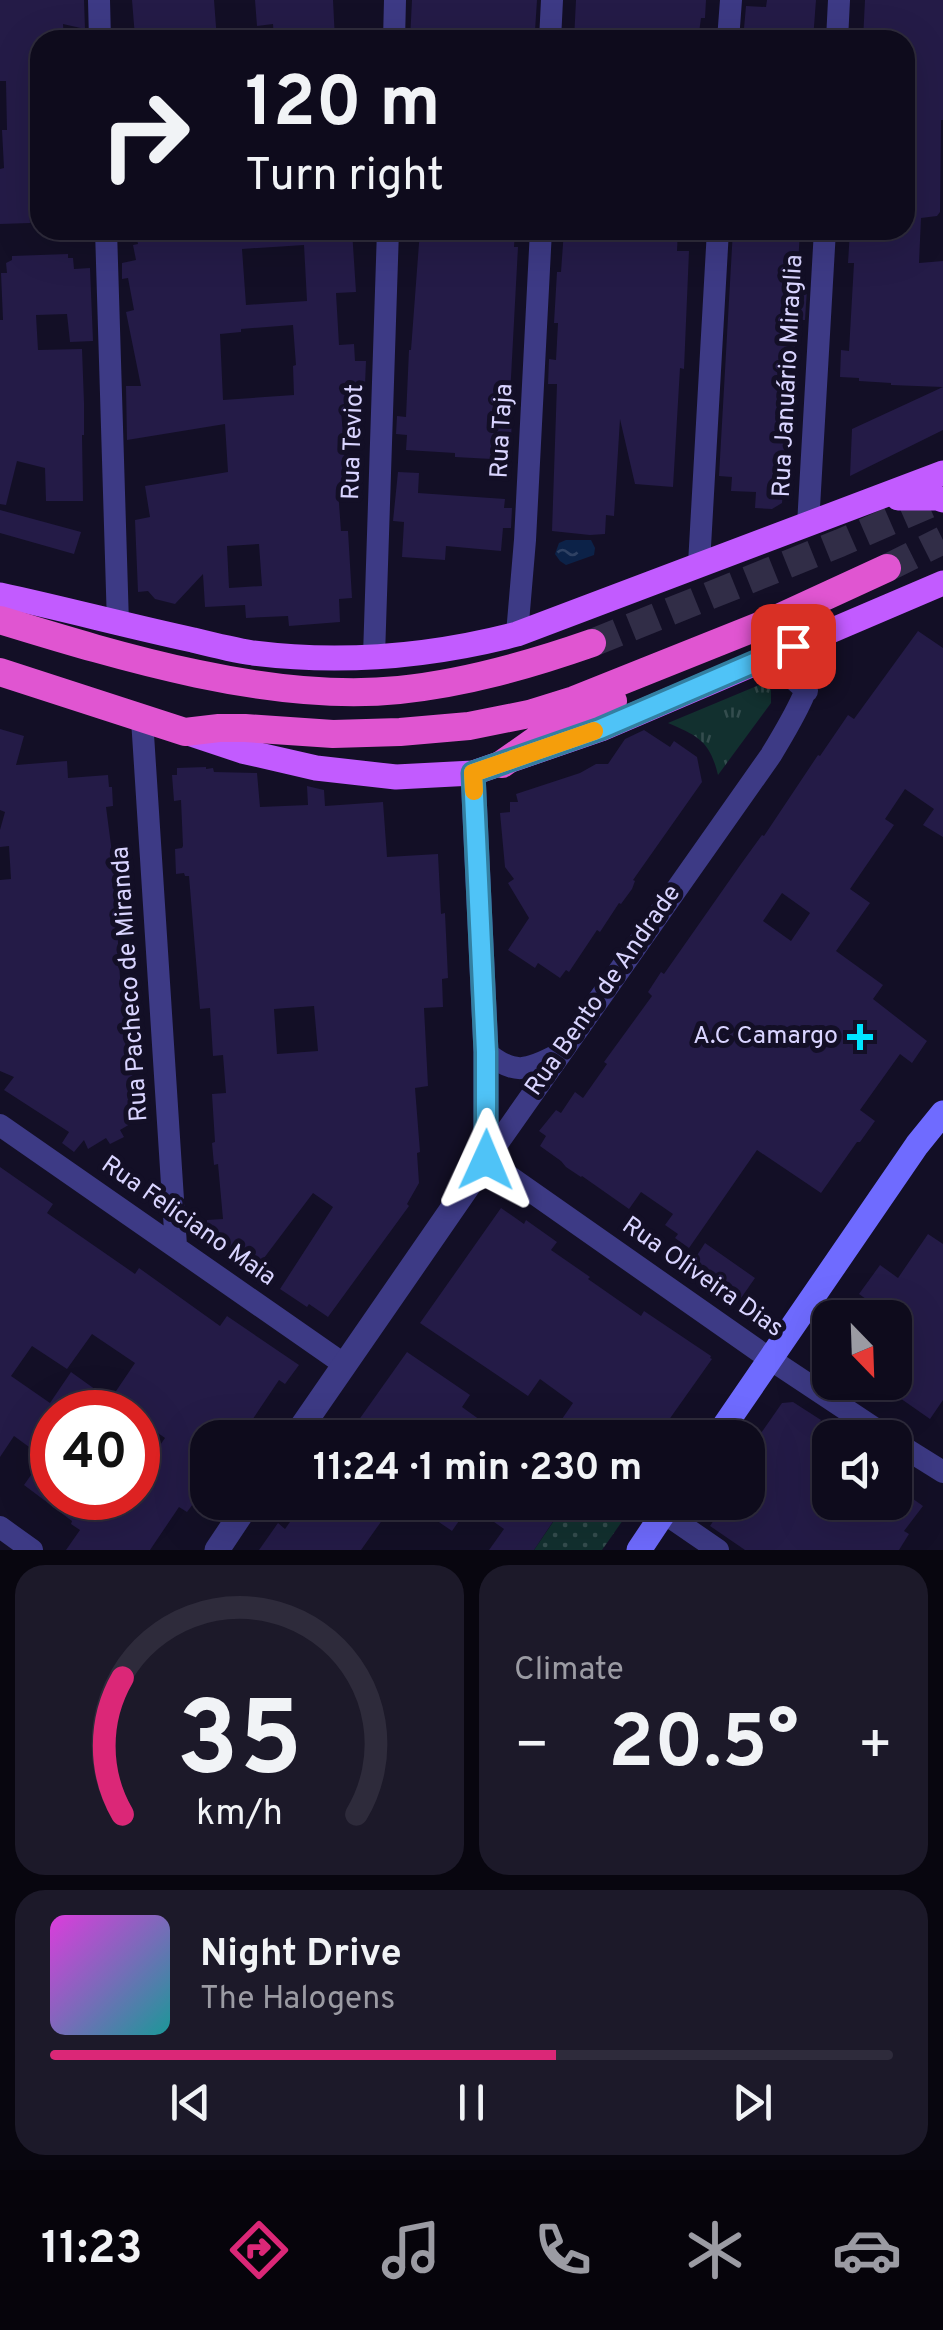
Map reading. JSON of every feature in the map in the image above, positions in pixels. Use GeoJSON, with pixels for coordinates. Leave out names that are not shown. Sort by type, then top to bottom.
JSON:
{"type":"FeatureCollection","features":[{"type":"Feature","properties":{"kind":"highway"},"geometry":{"type":"LineString","coordinates":[[502,764],[540,738],[774,620],[887,568]]}},
{"type":"Feature","properties":{"kind":"highway"},"geometry":{"type":"LineString","coordinates":[[0,620],[131,658],[307,691],[396,690],[447,683],[495,674],[592,643]]}},
{"type":"Feature","properties":{"kind":"highway"},"geometry":{"type":"LineString","coordinates":[[0,672],[185,732],[232,728],[333,734],[400,732],[468,726],[530,714],[774,620]]}},
{"type":"Feature","properties":{"kind":"main road"},"geometry":{"type":"LineString","coordinates":[[0,595],[250,653],[302,658],[467,647],[517,634],[943,473]]}},
{"type":"Feature","properties":{"kind":"main road"},"geometry":{"type":"LineString","coordinates":[[880,499],[943,500]]}},
{"type":"Feature","properties":{"kind":"main road"},"geometry":{"type":"LineString","coordinates":[[185,732],[316,768],[396,777],[473,773],[600,729],[943,583]]}},
{"type":"Feature","properties":{"kind":"main road"},"geometry":{"type":"LineString","coordinates":[[728,1420],[943,1113]]}},
{"type":"Feature","properties":{"kind":"main road"},"geometry":{"type":"LineString","coordinates":[[639,1550],[660,1520]]}},
{"type":"Feature","properties":{"kind":"street"},"geometry":{"type":"LineString","coordinates":[[99,0],[100,30]]}},
{"type":"Feature","properties":{"kind":"street"},"geometry":{"type":"LineString","coordinates":[[394,30],[396,0]]}},
{"type":"Feature","properties":{"kind":"street"},"geometry":{"type":"LineString","coordinates":[[550,30],[552,0]]}},
{"type":"Feature","properties":{"kind":"street"},"geometry":{"type":"LineString","coordinates":[[728,30],[730,0]]}},
{"type":"Feature","properties":{"kind":"street"},"geometry":{"type":"LineString","coordinates":[[838,30],[840,0]]}},
{"type":"Feature","properties":{"kind":"street"},"geometry":{"type":"LineString","coordinates":[[106,240],[118,624]]}},
{"type":"Feature","properties":{"kind":"street","name":"Rua Teviot"},"geometry":{"type":"LineString","coordinates":[[374,656],[388,240]]}},
{"type":"Feature","properties":{"kind":"street","name":"Rua Taja"},"geometry":{"type":"LineString","coordinates":[[517,634],[540,240]]}},
{"type":"Feature","properties":{"kind":"street"},"geometry":{"type":"LineString","coordinates":[[698,564],[717,240]]}},
{"type":"Feature","properties":{"kind":"street","name":"Rua Januário Miraglia"},"geometry":{"type":"LineString","coordinates":[[808,525],[824,240]]}},
{"type":"Feature","properties":{"kind":"street","name":"Rua Bento de Andrade"},"geometry":{"type":"LineString","coordinates":[[306,1420],[771,755],[807,690],[815,666],[818,636]]}},
{"type":"Feature","properties":{"kind":"street"},"geometry":{"type":"LineString","coordinates":[[768,657],[807,690]]}},
{"type":"Feature","properties":{"kind":"street","name":"Rua Pacheco de Miranda"},"geometry":{"type":"LineString","coordinates":[[142,719],[176,1246]]}},
{"type":"Feature","properties":{"kind":"street"},"geometry":{"type":"LineString","coordinates":[[473,773],[486,1052],[486,1160]]}},
{"type":"Feature","properties":{"kind":"street"},"geometry":{"type":"LineString","coordinates":[[486,1052],[498,1062],[521,1070],[560,1053]]}},
{"type":"Feature","properties":{"kind":"street","name":"Rua Feliciano Maia"},"geometry":{"type":"LineString","coordinates":[[0,1124],[345,1364]]}},
{"type":"Feature","properties":{"kind":"street","name":"Rua Oliveira Dias"},"geometry":{"type":"LineString","coordinates":[[486,1160],[862,1420]]}},
{"type":"Feature","properties":{"kind":"street","name":"Rua Oliveira Dias"},"geometry":{"type":"LineString","coordinates":[[912,1453],[943,1472]]}},
{"type":"Feature","properties":{"kind":"street"},"geometry":{"type":"LineString","coordinates":[[218,1550],[237,1520]]}},
{"type":"Feature","properties":{"kind":"street"},"geometry":{"type":"LineString","coordinates":[[682,1520],[718,1550]]}},
{"type":"Feature","properties":{"kind":"street"},"geometry":{"type":"LineString","coordinates":[[0,1528],[32,1550]]}},
{"type":"Feature","properties":{"kind":"green space"},"geometry":{"type":"Polygon","coordinates":[[[764,683],[771,690],[771,703],[718,775],[707,747],[668,723],[764,683]]]}},
{"type":"Feature","properties":{"kind":"green space"},"geometry":{"type":"Polygon","coordinates":[[[554,1520],[623,1520],[602,1550],[534,1550],[554,1520]]]}},
{"type":"Feature","properties":{"kind":"water"},"geometry":{"type":"Polygon","coordinates":[[[591,540],[594,555],[566,565],[555,554],[559,543],[591,540]]]}},
{"type":"Feature","properties":{"kind":"building"},"geometry":{"type":"Polygon","coordinates":[[[0,0],[84,0],[85,29],[63,24],[63,30],[30,30],[30,223],[0,224],[2,130],[7,130],[6,81],[0,81],[0,0]]]}},
{"type":"Feature","properties":{"kind":"building"},"geometry":{"type":"Polygon","coordinates":[[[132,0],[214,0],[216,30],[134,30],[132,0]]]}},
{"type":"Feature","properties":{"kind":"building"},"geometry":{"type":"Polygon","coordinates":[[[255,0],[333,0],[334,30],[273,30],[273,24],[257,26],[255,0]]]}},
{"type":"Feature","properties":{"kind":"building"},"geometry":{"type":"Polygon","coordinates":[[[412,0],[537,0],[535,30],[410,30],[412,0]]]}},
{"type":"Feature","properties":{"kind":"building"},"geometry":{"type":"Polygon","coordinates":[[[576,0],[706,0],[699,30],[574,30],[576,0]]]}},
{"type":"Feature","properties":{"kind":"building"},"geometry":{"type":"Polygon","coordinates":[[[767,0],[816,0],[814,30],[744,30],[746,6],[766,7],[767,0]]]}},
{"type":"Feature","properties":{"kind":"building"},"geometry":{"type":"Polygon","coordinates":[[[865,0],[943,0],[940,212],[921,218],[919,263],[943,261],[943,387],[891,385],[840,377],[841,350],[849,351],[854,263],[848,263],[849,240],[915,240],[915,30],[864,30],[865,0]]]}},
{"type":"Feature","properties":{"kind":"building"},"geometry":{"type":"Polygon","coordinates":[[[137,240],[353,240],[356,292],[336,293],[339,345],[354,344],[355,361],[366,361],[364,409],[341,411],[348,490],[338,490],[341,531],[348,531],[352,598],[339,599],[340,622],[289,626],[288,616],[246,618],[245,605],[205,607],[203,574],[175,604],[155,599],[148,591],[138,592],[135,520],[150,517],[145,486],[228,472],[225,424],[127,440],[126,386],[141,386],[126,312],[134,310],[128,278],[122,279],[122,263],[136,260],[133,245],[138,244],[137,240]],[[304,245],[242,249],[246,305],[307,301],[304,245]],[[293,325],[220,334],[223,400],[294,395],[293,325]],[[259,544],[227,546],[229,588],[262,586],[259,544]]]}},
{"type":"Feature","properties":{"kind":"building"},"geometry":{"type":"Polygon","coordinates":[[[419,240],[514,240],[514,247],[518,247],[510,460],[406,450],[407,435],[396,434],[397,416],[406,417],[419,240]]]}},
{"type":"Feature","properties":{"kind":"building"},"geometry":{"type":"Polygon","coordinates":[[[563,240],[678,240],[677,251],[689,251],[673,487],[635,484],[620,419],[614,516],[606,515],[605,534],[552,531],[557,384],[548,384],[549,359],[556,360],[558,323],[554,323],[557,272],[561,272],[563,240]]]}},
{"type":"Feature","properties":{"kind":"building"},"geometry":{"type":"Polygon","coordinates":[[[732,240],[799,240],[799,288],[807,289],[805,320],[796,323],[793,389],[785,388],[782,425],[788,426],[782,503],[772,509],[755,508],[756,492],[731,491],[732,477],[719,476],[732,240]]]}},
{"type":"Feature","properties":{"kind":"building"},"geometry":{"type":"Polygon","coordinates":[[[68,254],[68,258],[73,258],[74,269],[90,268],[93,341],[70,342],[67,314],[36,315],[38,350],[82,349],[83,501],[46,501],[45,468],[17,461],[6,505],[0,504],[1,273],[7,273],[6,263],[12,256],[68,254]]]}},
{"type":"Feature","properties":{"kind":"building"},"geometry":{"type":"Polygon","coordinates":[[[943,387],[943,430],[850,476],[852,429],[943,387]]]}},
{"type":"Feature","properties":{"kind":"building"},"geometry":{"type":"Polygon","coordinates":[[[398,472],[419,473],[418,493],[505,499],[504,508],[512,508],[511,528],[503,528],[501,551],[446,546],[445,560],[402,557],[404,522],[393,521],[398,472]]]}},
{"type":"Feature","properties":{"kind":"building"},"geometry":{"type":"Polygon","coordinates":[[[0,510],[81,532],[74,554],[0,533],[0,510]]]}},
{"type":"Feature","properties":{"kind":"building"},"geometry":{"type":"Polygon","coordinates":[[[918,631],[943,648],[943,837],[923,825],[934,809],[905,789],[885,819],[894,825],[850,889],[870,903],[836,951],[883,985],[873,999],[927,1041],[912,1063],[900,1054],[860,1110],[875,1121],[821,1193],[757,1150],[689,1248],[665,1225],[673,1214],[641,1192],[629,1209],[540,1146],[546,1136],[539,1131],[556,1110],[561,1113],[575,1092],[583,1098],[652,996],[648,992],[661,972],[664,974],[848,715],[854,719],[918,631]],[[782,893],[763,921],[791,941],[810,913],[782,893]]]}},
{"type":"Feature","properties":{"kind":"building"},"geometry":{"type":"Polygon","coordinates":[[[0,729],[24,736],[16,765],[67,761],[68,778],[108,775],[112,787],[113,806],[106,807],[120,925],[120,978],[122,987],[125,986],[134,1095],[146,1094],[147,1114],[120,1130],[124,1137],[110,1144],[106,1138],[88,1149],[84,1140],[74,1152],[62,1143],[69,1132],[4,1090],[14,1077],[0,1071],[0,880],[11,879],[9,846],[0,847],[5,812],[0,810],[0,729]]]}},
{"type":"Feature","properties":{"kind":"building"},"geometry":{"type":"Polygon","coordinates":[[[644,730],[670,747],[674,741],[697,757],[702,782],[633,880],[632,889],[600,932],[597,930],[569,972],[566,970],[560,978],[538,963],[535,968],[508,950],[529,918],[508,883],[514,879],[505,867],[500,813],[510,812],[510,802],[518,802],[516,794],[596,764],[608,764],[625,739],[644,730]]]}},
{"type":"Feature","properties":{"kind":"building"},"geometry":{"type":"Polygon","coordinates":[[[177,768],[257,773],[260,807],[308,805],[307,786],[324,790],[325,806],[383,802],[387,857],[438,854],[448,978],[442,979],[443,1007],[424,1008],[428,1086],[415,1088],[419,1183],[409,1206],[328,1317],[280,1289],[333,1207],[313,1193],[252,1274],[238,1265],[244,1257],[207,1234],[207,1220],[223,1219],[212,1143],[212,1094],[226,1093],[223,1055],[213,1056],[210,1008],[200,1009],[189,876],[176,874],[175,849],[183,846],[181,800],[174,801],[172,775],[177,775],[177,768]],[[314,1006],[274,1009],[277,1054],[318,1051],[314,1006]]]}},
{"type":"Feature","properties":{"kind":"building"},"geometry":{"type":"Polygon","coordinates":[[[0,1167],[53,1204],[47,1213],[135,1274],[139,1268],[220,1326],[227,1316],[299,1365],[285,1384],[279,1380],[252,1420],[190,1420],[190,1508],[187,1512],[179,1507],[150,1550],[66,1550],[80,1530],[71,1520],[160,1520],[160,1445],[165,1438],[160,1434],[160,1390],[117,1390],[135,1363],[92,1334],[67,1369],[32,1346],[11,1376],[31,1390],[30,1448],[14,1436],[0,1457],[0,1167]]]}},
{"type":"Feature","properties":{"kind":"building"},"geometry":{"type":"Polygon","coordinates":[[[501,1208],[557,1242],[551,1250],[588,1279],[641,1316],[644,1311],[712,1359],[669,1420],[561,1420],[573,1403],[540,1379],[528,1396],[420,1323],[501,1208]]]}},
{"type":"Feature","properties":{"kind":"building"},"geometry":{"type":"Polygon","coordinates":[[[928,1234],[943,1244],[943,1400],[930,1419],[903,1400],[912,1400],[912,1300],[867,1300],[859,1294],[880,1265],[898,1278],[928,1234]]]}},
{"type":"Feature","properties":{"kind":"building"},"geometry":{"type":"Polygon","coordinates":[[[705,1243],[755,1278],[739,1301],[699,1273],[703,1266],[694,1260],[705,1243]]]}},
{"type":"Feature","properties":{"kind":"building"},"geometry":{"type":"Polygon","coordinates":[[[407,1352],[470,1395],[462,1407],[480,1420],[359,1420],[407,1352]]]}},
{"type":"Feature","properties":{"kind":"building"},"geometry":{"type":"Polygon","coordinates":[[[71,1372],[96,1390],[59,1390],[71,1372]]]}},
{"type":"Feature","properties":{"kind":"building"},"geometry":{"type":"Polygon","coordinates":[[[793,1402],[821,1420],[812,1420],[812,1520],[912,1520],[912,1498],[923,1506],[904,1531],[909,1534],[899,1550],[745,1550],[710,1526],[714,1520],[765,1520],[765,1427],[782,1403],[793,1402]]]}},
{"type":"Feature","properties":{"kind":"building"},"geometry":{"type":"Polygon","coordinates":[[[291,1520],[382,1520],[361,1550],[259,1550],[278,1523],[285,1529],[291,1520]]]}},
{"type":"Feature","properties":{"kind":"building"},"geometry":{"type":"Polygon","coordinates":[[[436,1520],[460,1520],[452,1531],[436,1520]]]}},
{"type":"Feature","properties":{"kind":"building"},"geometry":{"type":"Polygon","coordinates":[[[491,1520],[554,1520],[534,1550],[489,1550],[504,1529],[491,1520]]]}},
{"type":"Feature","properties":{"kind":"tunnel"},"geometry":{"type":"LineString","coordinates":[[592,643],[943,498]]}},
{"type":"Feature","properties":{"kind":"tunnel"},"geometry":{"type":"LineString","coordinates":[[887,568],[943,540]]}},
{"type":"Feature","properties":{"kind":"slow traffic"},"geometry":{"type":"LineString","coordinates":[[474,791],[473,773],[594,731]]}},
{"type":"Feature","properties":{"kind":"place","name":"A.C Camargo"},"geometry":{"type":"Point","coordinates":[860,1037]}},
{"type":"Feature","properties":{"kind":"route"},"geometry":{"type":"LineString","coordinates":[[486,1160],[486,1052],[473,773],[600,729],[793,646]]}}]}
